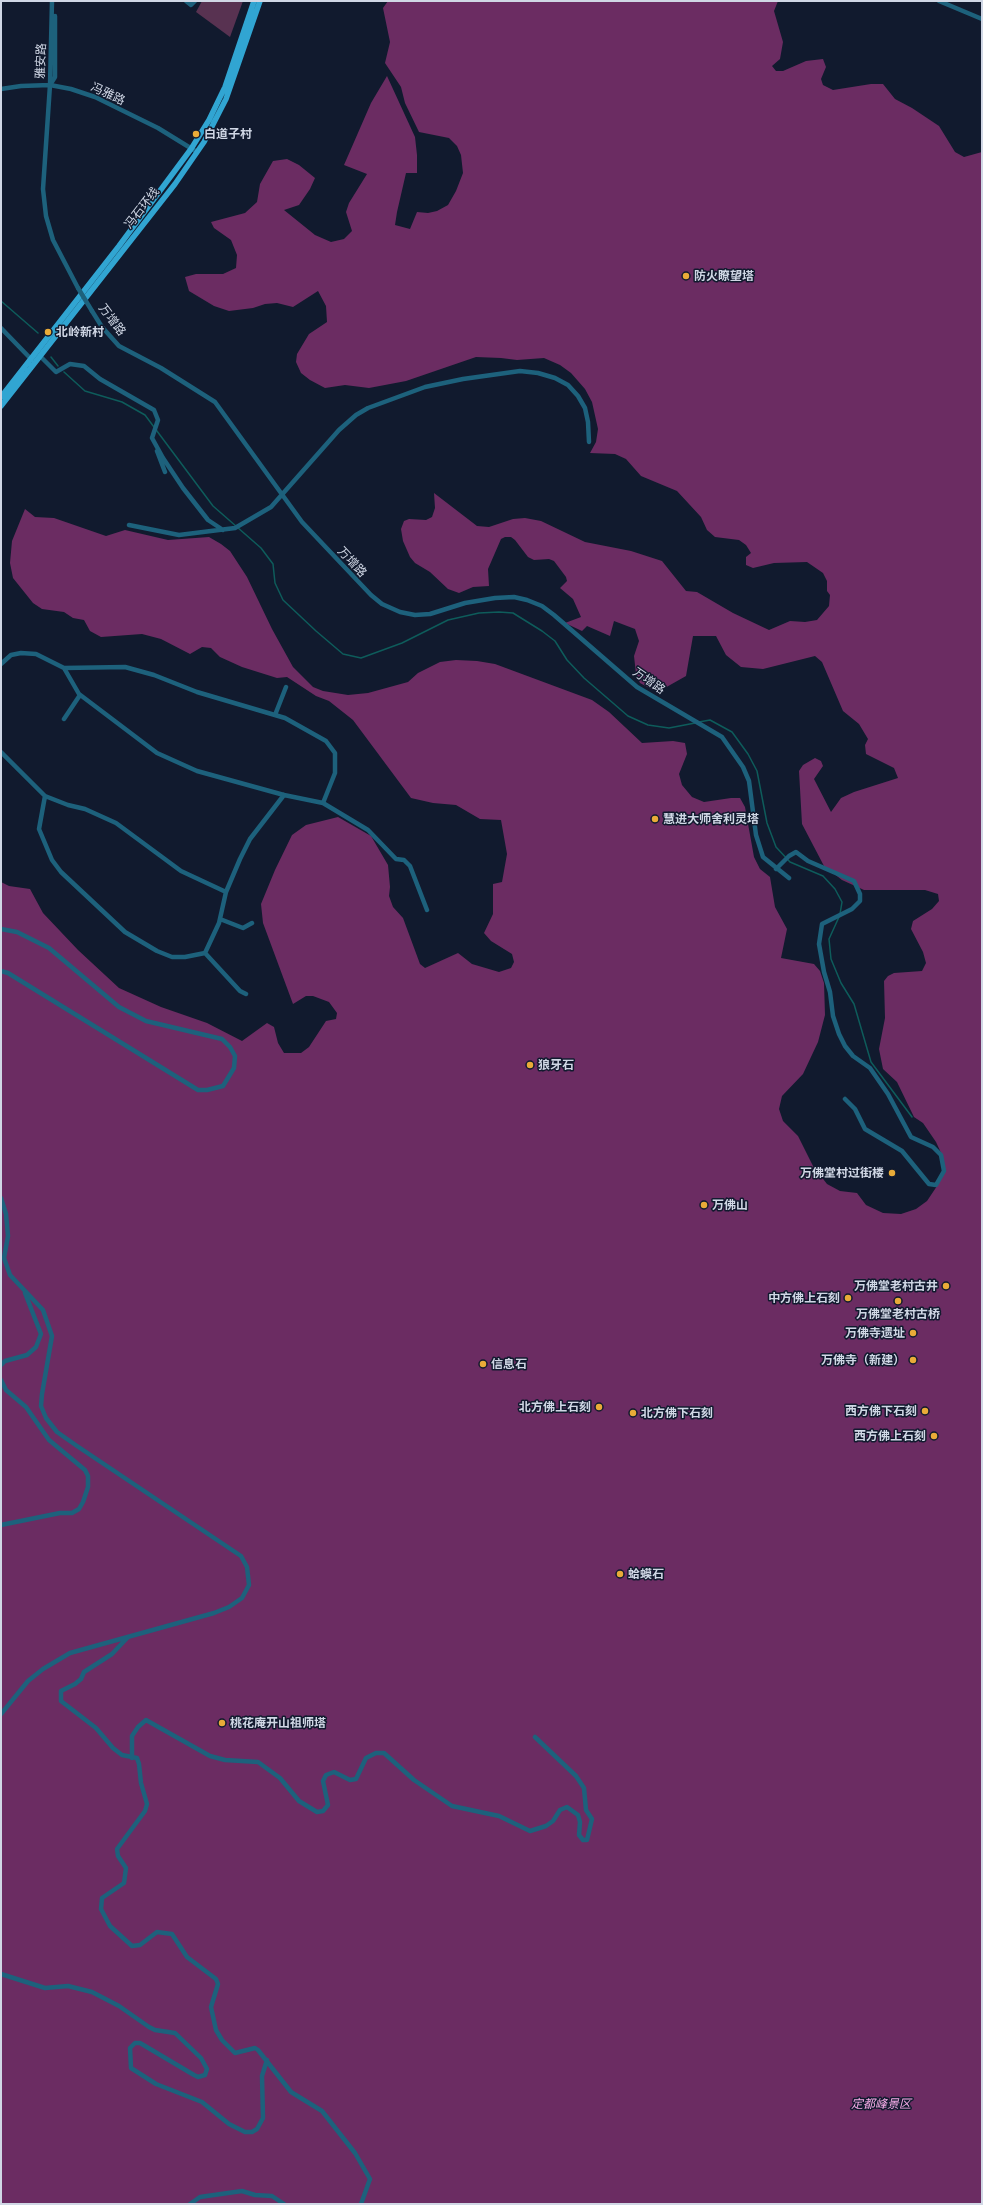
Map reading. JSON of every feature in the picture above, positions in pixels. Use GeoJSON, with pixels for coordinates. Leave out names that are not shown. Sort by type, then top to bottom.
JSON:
{"type":"FeatureCollection","features":[{"type":"Feature","properties":{"kind":"main road","name":"冯石环线"},"geometry":{"type":"LineString","coordinates":[[1,397],[192,149],[209,120],[225,87],[254,1]]}},
{"type":"Feature","properties":{"kind":"main road","name":"冯石环线"},"geometry":{"type":"LineString","coordinates":[[1,406],[175,184],[197,152],[226,99],[260,1]]}},
{"type":"Feature","properties":{"kind":"street","name":"雅安路"},"geometry":{"type":"LineString","coordinates":[[50,85],[54,1]]}},
{"type":"Feature","properties":{"kind":"street"},"geometry":{"type":"LineString","coordinates":[[186,1],[191,5],[195,1]]}},
{"type":"Feature","properties":{"kind":"street"},"geometry":{"type":"LineString","coordinates":[[939,1],[982,18]]}},
{"type":"Feature","properties":{"kind":"street","name":"冯雅路"},"geometry":{"type":"LineString","coordinates":[[1,89],[21,86],[50,85],[71,89],[94,97],[158,128],[197,152]]}},
{"type":"Feature","properties":{"kind":"street","name":"万增路"},"geometry":{"type":"LineString","coordinates":[[50,85],[43,189],[46,216],[53,240],[78,288],[102,327],[120,346],[161,368],[215,402],[302,522],[371,596],[382,604],[400,612],[415,615],[430,614],[465,603],[495,598],[527,600],[542,606],[554,615],[637,687],[722,737],[743,767],[749,780],[756,835],[763,857],[789,878]]}},
{"type":"Feature","properties":{"kind":"street"},"geometry":{"type":"LineString","coordinates":[[1,328],[31,359]]}},
{"type":"Feature","properties":{"kind":"street"},"geometry":{"type":"LineString","coordinates":[[40,356],[56,372],[70,364],[84,366],[100,379],[154,410],[157,424],[153,431],[152,438],[183,488],[208,520],[222,530]]}},
{"type":"Feature","properties":{"kind":"street"},"geometry":{"type":"LineString","coordinates":[[129,525],[179,534],[229,529],[246,522],[271,507],[339,430],[356,415],[368,408],[425,386],[463,379],[520,371],[538,373],[555,378],[568,385],[578,396],[585,408],[588,422],[589,442]]}},
{"type":"Feature","properties":{"kind":"street"},"geometry":{"type":"LineString","coordinates":[[155,443],[165,472]]}},
{"type":"Feature","properties":{"kind":"street"},"geometry":{"type":"LineString","coordinates":[[2,661],[11,655],[21,653],[36,654],[64,668],[125,667],[154,675],[197,692],[275,715],[314,733],[332,747],[335,753],[335,773],[323,803]]}},
{"type":"Feature","properties":{"kind":"street"},"geometry":{"type":"LineString","coordinates":[[64,668],[80,695],[142,743],[175,763],[197,771],[284,795],[323,803],[368,830],[396,859],[404,860],[410,866],[427,910]]}},
{"type":"Feature","properties":{"kind":"street"},"geometry":{"type":"LineString","coordinates":[[275,715],[286,687]]}},
{"type":"Feature","properties":{"kind":"street"},"geometry":{"type":"LineString","coordinates":[[64,719],[80,695]]}},
{"type":"Feature","properties":{"kind":"street"},"geometry":{"type":"LineString","coordinates":[[1,752],[45,796],[68,805],[85,809],[116,823],[181,871],[226,892]]}},
{"type":"Feature","properties":{"kind":"street"},"geometry":{"type":"LineString","coordinates":[[205,952],[220,919],[226,892],[250,839],[284,795]]}},
{"type":"Feature","properties":{"kind":"street"},"geometry":{"type":"LineString","coordinates":[[45,796],[39,829],[52,860],[61,872],[114,923],[140,943],[172,957],[185,957],[205,952]]}},
{"type":"Feature","properties":{"kind":"street"},"geometry":{"type":"LineString","coordinates":[[776,869],[789,856],[796,852],[808,860],[854,881],[860,894],[860,901],[844,914],[834,917],[822,924],[820,944],[824,972],[830,992],[833,1016],[839,1034],[853,1056],[870,1068],[888,1094],[911,1137],[933,1146],[941,1155],[944,1171],[936,1185],[929,1184],[902,1151],[865,1129],[855,1109],[846,1099]]}},
{"type":"Feature","properties":{"kind":"street"},"geometry":{"type":"LineString","coordinates":[[220,919],[243,928],[252,923]]}},
{"type":"Feature","properties":{"kind":"street"},"geometry":{"type":"LineString","coordinates":[[1,929],[16,932],[49,948],[119,1007],[146,1021],[222,1039],[230,1047],[235,1056],[234,1068],[223,1086],[207,1090],[198,1090],[8,973],[1,971]]}},
{"type":"Feature","properties":{"kind":"street"},"geometry":{"type":"LineString","coordinates":[[205,952],[240,991],[246,994]]}},
{"type":"Feature","properties":{"kind":"street"},"geometry":{"type":"LineString","coordinates":[[1,1198],[6,1214],[8,1236],[4,1258],[10,1275],[43,1310],[52,1336],[41,1406],[46,1418],[57,1432],[240,1556],[247,1570],[249,1585],[242,1598],[229,1607],[214,1613],[70,1653],[44,1669],[28,1682],[1,1714]]}},
{"type":"Feature","properties":{"kind":"street"},"geometry":{"type":"LineString","coordinates":[[1,1365],[5,1361],[27,1355],[36,1347],[40,1334],[24,1291]]}},
{"type":"Feature","properties":{"kind":"street"},"geometry":{"type":"LineString","coordinates":[[1,1380],[6,1390],[26,1407],[49,1440],[85,1470],[88,1476],[88,1486],[79,1509],[72,1514],[60,1513],[1,1525]]}},
{"type":"Feature","properties":{"kind":"street"},"geometry":{"type":"LineString","coordinates":[[128,1637],[112,1654],[84,1672],[81,1679],[75,1684],[60,1691],[61,1701],[96,1728],[113,1748],[122,1755],[137,1758],[141,1783],[147,1804],[145,1811],[117,1849],[118,1856],[126,1868],[127,1874],[124,1883],[110,1890],[102,1898],[101,1909],[110,1926],[132,1946],[140,1945],[157,1932],[172,1934],[187,1957],[216,1979],[218,1984],[211,2007],[216,2030],[222,2040],[235,2053],[255,2048],[267,2060],[291,2092],[322,2111],[356,2153],[370,2179],[361,2204]]}},
{"type":"Feature","properties":{"kind":"street"},"geometry":{"type":"LineString","coordinates":[[132,1758],[132,1736],[138,1727],[146,1720],[210,1756],[225,1760],[258,1762],[280,1778],[299,1801],[317,1812],[323,1812],[328,1805],[324,1781],[326,1775],[334,1772],[350,1780],[356,1779],[366,1758],[376,1753],[384,1753],[414,1780],[452,1806],[499,1816],[530,1831],[546,1826],[553,1821],[560,1810],[567,1807],[578,1816],[580,1822],[580,1835],[583,1840],[587,1840],[592,1819],[586,1810],[584,1788],[576,1776],[535,1737]]}},
{"type":"Feature","properties":{"kind":"street"},"geometry":{"type":"LineString","coordinates":[[1,1974],[45,1988],[68,1986],[92,1992],[119,2006],[155,2030],[175,2033],[201,2058],[206,2069],[205,2075],[198,2077],[194,2076],[140,2042],[135,2043],[130,2048],[131,2068],[156,2084],[202,2102],[229,2124],[245,2132],[252,2132],[257,2129],[263,2118],[262,2076],[267,2060]]}},
{"type":"Feature","properties":{"kind":"street"},"geometry":{"type":"LineString","coordinates":[[190,2204],[200,2197],[242,2191],[272,2196],[284,2204]]}},
{"type":"Feature","properties":{"kind":"shaded area"},"geometry":{"type":"Polygon","coordinates":[[[202,1],[243,1],[230,37],[196,12],[202,1]]]}},
{"type":"Feature","properties":{"kind":"green space","name":"定都峰景区"},"geometry":{"type":"Polygon","coordinates":[[[388,1],[778,1],[774,11],[783,42],[780,59],[772,66],[776,71],[783,71],[806,61],[823,59],[826,67],[821,79],[823,85],[833,90],[871,84],[883,84],[895,99],[912,108],[939,126],[955,152],[964,157],[982,152],[982,2204],[1,2204],[1,882],[9,886],[30,889],[43,913],[78,950],[119,988],[161,1007],[207,1023],[242,1041],[267,1023],[274,1027],[278,1043],[284,1053],[301,1053],[309,1047],[326,1021],[336,1019],[337,1013],[329,1002],[313,996],[306,996],[293,1004],[263,923],[261,904],[275,870],[292,835],[306,825],[338,817],[371,836],[388,865],[390,887],[389,896],[393,907],[403,918],[420,964],[425,968],[458,953],[472,964],[499,972],[511,968],[514,962],[512,954],[491,941],[484,933],[493,914],[493,884],[502,882],[507,854],[501,820],[480,819],[456,805],[433,803],[411,798],[353,720],[329,701],[316,696],[287,677],[277,678],[242,667],[220,657],[211,648],[202,647],[190,654],[161,639],[142,634],[101,637],[90,631],[84,620],[73,618],[64,612],[42,609],[33,603],[13,578],[10,563],[12,541],[25,509],[35,517],[54,518],[106,536],[125,530],[168,540],[209,537],[221,544],[230,551],[247,577],[272,629],[293,667],[313,687],[323,691],[348,695],[368,693],[408,682],[418,673],[440,662],[456,660],[477,661],[495,664],[592,700],[609,712],[642,743],[673,741],[685,743],[687,754],[679,774],[682,785],[692,797],[704,802],[740,798],[745,807],[754,857],[760,869],[770,877],[775,907],[787,929],[781,958],[814,964],[820,971],[824,983],[825,1015],[818,1042],[803,1074],[782,1096],[779,1109],[783,1121],[798,1136],[813,1166],[827,1184],[840,1191],[857,1193],[866,1205],[883,1213],[901,1214],[916,1209],[927,1201],[937,1186],[944,1170],[942,1155],[936,1142],[923,1123],[914,1117],[897,1082],[883,1069],[879,1049],[885,1018],[884,981],[888,976],[894,973],[922,971],[926,963],[923,952],[911,929],[913,921],[932,909],[939,901],[938,894],[925,890],[864,890],[842,880],[824,866],[802,824],[799,771],[803,765],[815,758],[821,761],[823,766],[814,779],[831,812],[841,798],[854,792],[898,778],[894,768],[866,754],[865,745],[868,739],[859,724],[843,711],[822,662],[815,656],[763,669],[741,667],[726,655],[716,636],[693,636],[686,676],[663,689],[653,690],[640,683],[636,674],[634,656],[639,641],[635,629],[614,621],[610,636],[587,626],[582,631],[565,623],[581,617],[573,599],[560,588],[567,581],[566,577],[554,561],[549,559],[534,560],[528,557],[515,540],[511,537],[505,537],[501,539],[488,569],[489,586],[473,587],[459,593],[448,589],[430,572],[415,563],[410,557],[403,541],[401,529],[404,521],[409,519],[426,520],[432,517],[435,508],[434,493],[477,526],[489,527],[513,519],[525,518],[541,521],[585,542],[631,551],[662,561],[686,591],[697,592],[733,613],[769,630],[790,621],[805,622],[817,620],[829,606],[830,595],[827,591],[827,581],[823,573],[807,562],[774,563],[753,568],[746,565],[746,557],[751,553],[746,545],[739,540],[715,537],[707,530],[701,517],[677,491],[641,476],[626,459],[615,454],[590,453],[596,442],[598,429],[592,402],[585,389],[571,373],[560,365],[544,358],[517,360],[476,357],[406,381],[369,388],[345,385],[325,388],[301,373],[296,362],[297,354],[309,334],[327,322],[326,306],[318,291],[293,307],[277,303],[229,311],[214,306],[189,291],[185,277],[196,274],[223,274],[236,268],[237,255],[231,240],[214,228],[211,222],[245,213],[257,202],[260,184],[273,161],[287,159],[299,165],[315,178],[310,189],[299,205],[284,210],[315,235],[331,242],[344,239],[352,231],[346,212],[349,203],[367,174],[344,165],[371,103],[387,76],[415,137],[417,155],[417,173],[406,173],[395,225],[410,229],[417,212],[428,213],[437,211],[448,205],[456,191],[463,173],[461,155],[457,146],[449,138],[419,132],[405,103],[401,87],[385,63],[390,42],[383,8],[388,1]]]}},
{"type":"Feature","properties":{"kind":"waterway"},"geometry":{"type":"LineString","coordinates":[[1,301],[38,333]]}},
{"type":"Feature","properties":{"kind":"waterway"},"geometry":{"type":"LineString","coordinates":[[51,357],[58,366]]}},
{"type":"Feature","properties":{"kind":"waterway"},"geometry":{"type":"LineString","coordinates":[[64,372],[85,391],[122,402],[145,415],[213,506],[261,548],[273,564],[275,583],[283,600],[343,654],[361,658],[402,643],[448,620],[479,613],[513,613],[555,641],[567,660],[584,678],[628,716],[648,725],[669,728],[695,723]]}},
{"type":"Feature","properties":{"kind":"waterway"},"geometry":{"type":"LineString","coordinates":[[699,722],[710,720],[732,732],[748,754],[757,771],[767,823],[776,847],[790,862],[823,876],[835,889],[842,902],[840,914]]}},
{"type":"Feature","properties":{"kind":"waterway"},"geometry":{"type":"LineString","coordinates":[[839,917],[829,939],[831,959],[841,983],[854,1004],[871,1062],[912,1117]]}},
{"type":"Feature","properties":{"kind":"place","name":"白道子村"},"geometry":{"type":"Point","coordinates":[196,134]}},
{"type":"Feature","properties":{"kind":"place","name":"防火瞭望塔"},"geometry":{"type":"Point","coordinates":[686,276]}},
{"type":"Feature","properties":{"kind":"place","name":"北岭新村"},"geometry":{"type":"Point","coordinates":[48,332]}},
{"type":"Feature","properties":{"kind":"place","name":"慧进大师舍利灵塔"},"geometry":{"type":"Point","coordinates":[655,819]}},
{"type":"Feature","properties":{"kind":"place","name":"狼牙石"},"geometry":{"type":"Point","coordinates":[530,1065]}},
{"type":"Feature","properties":{"kind":"place","name":"万佛堂村过街楼"},"geometry":{"type":"Point","coordinates":[892,1173]}},
{"type":"Feature","properties":{"kind":"place","name":"万佛山"},"geometry":{"type":"Point","coordinates":[704,1205]}},
{"type":"Feature","properties":{"kind":"place","name":"万佛堂老村古井"},"geometry":{"type":"Point","coordinates":[946,1286]}},
{"type":"Feature","properties":{"kind":"place","name":"中方佛上石刻"},"geometry":{"type":"Point","coordinates":[848,1298]}},
{"type":"Feature","properties":{"kind":"place","name":"万佛堂老村古桥"},"geometry":{"type":"Point","coordinates":[898,1301]}},
{"type":"Feature","properties":{"kind":"place","name":"万佛寺遗址"},"geometry":{"type":"Point","coordinates":[913,1333]}},
{"type":"Feature","properties":{"kind":"place","name":"万佛寺（新建）"},"geometry":{"type":"Point","coordinates":[913,1360]}},
{"type":"Feature","properties":{"kind":"place","name":"信息石"},"geometry":{"type":"Point","coordinates":[483,1364]}},
{"type":"Feature","properties":{"kind":"place","name":"北方佛上石刻"},"geometry":{"type":"Point","coordinates":[599,1407]}},
{"type":"Feature","properties":{"kind":"place","name":"西方佛下石刻"},"geometry":{"type":"Point","coordinates":[925,1411]}},
{"type":"Feature","properties":{"kind":"place","name":"北方佛下石刻"},"geometry":{"type":"Point","coordinates":[633,1413]}},
{"type":"Feature","properties":{"kind":"place","name":"西方佛上石刻"},"geometry":{"type":"Point","coordinates":[934,1436]}},
{"type":"Feature","properties":{"kind":"place","name":"蛤蟆石"},"geometry":{"type":"Point","coordinates":[620,1574]}},
{"type":"Feature","properties":{"kind":"place","name":"桃花庵开山祖师塔"},"geometry":{"type":"Point","coordinates":[222,1723]}}]}
